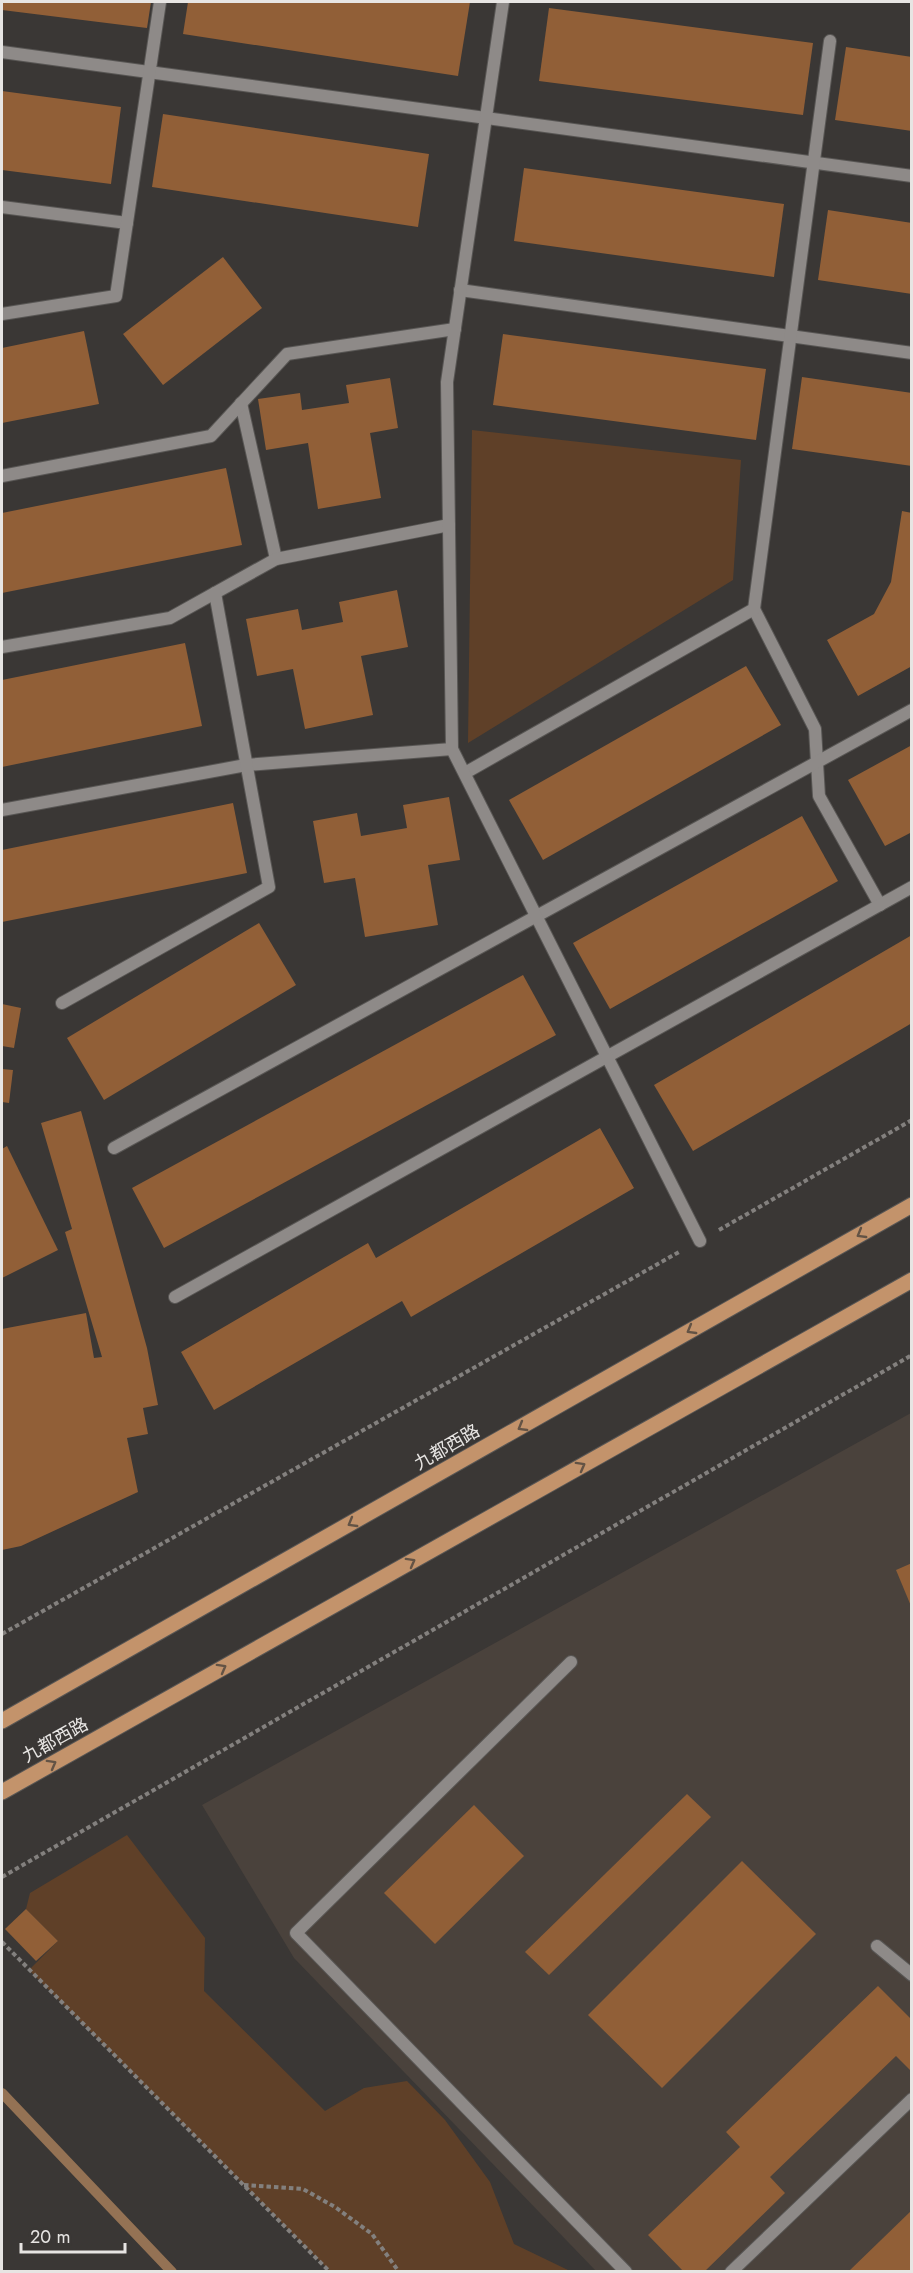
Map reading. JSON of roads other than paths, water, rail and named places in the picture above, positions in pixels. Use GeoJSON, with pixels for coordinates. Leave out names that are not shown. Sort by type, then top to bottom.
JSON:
{"type":"FeatureCollection","features":[{"type":"Feature","properties":{"kind":"main road","name":"九都西路"},"geometry":{"type":"LineString","coordinates":[[2,1721],[912,1205]]}},
{"type":"Feature","properties":{"kind":"main road","name":"九都西路"},"geometry":{"type":"LineString","coordinates":[[2,1792],[912,1280]]}},
{"type":"Feature","properties":{"kind":"street"},"geometry":{"type":"LineString","coordinates":[[2,314],[116,296],[160,2]]}},
{"type":"Feature","properties":{"kind":"street"},"geometry":{"type":"LineString","coordinates":[[503,2],[447,382],[452,749],[700,1241]]}},
{"type":"Feature","properties":{"kind":"street"},"geometry":{"type":"LineString","coordinates":[[830,41],[754,609],[815,729],[819,796],[880,905]]}},
{"type":"Feature","properties":{"kind":"street"},"geometry":{"type":"LineString","coordinates":[[2,52],[912,176]]}},
{"type":"Feature","properties":{"kind":"street"},"geometry":{"type":"LineString","coordinates":[[2,207],[127,223]]}},
{"type":"Feature","properties":{"kind":"street"},"geometry":{"type":"LineString","coordinates":[[460,291],[912,353]]}},
{"type":"Feature","properties":{"kind":"street"},"geometry":{"type":"LineString","coordinates":[[2,476],[211,436],[287,354],[455,329]]}},
{"type":"Feature","properties":{"kind":"street"},"geometry":{"type":"LineString","coordinates":[[241,403],[276,559]]}},
{"type":"Feature","properties":{"kind":"street"},"geometry":{"type":"LineString","coordinates":[[2,647],[170,618],[276,559],[449,525]]}},
{"type":"Feature","properties":{"kind":"street"},"geometry":{"type":"LineString","coordinates":[[62,1003],[269,887],[215,593]]}},
{"type":"Feature","properties":{"kind":"street"},"geometry":{"type":"LineString","coordinates":[[465,773],[754,609]]}},
{"type":"Feature","properties":{"kind":"street"},"geometry":{"type":"LineString","coordinates":[[114,1148],[912,710]]}},
{"type":"Feature","properties":{"kind":"street"},"geometry":{"type":"LineString","coordinates":[[2,810],[246,765],[452,749]]}},
{"type":"Feature","properties":{"kind":"street"},"geometry":{"type":"LineString","coordinates":[[175,1297],[912,887]]}},
{"type":"Feature","properties":{"kind":"street"},"geometry":{"type":"LineString","coordinates":[[571,1662],[296,1933],[626,2271]]}},
{"type":"Feature","properties":{"kind":"street"},"geometry":{"type":"LineString","coordinates":[[877,1946],[912,1975]]}},
{"type":"Feature","properties":{"kind":"street"},"geometry":{"type":"LineString","coordinates":[[731,2271],[912,2099]]}},
{"type":"Feature","properties":{"kind":"waterway"},"geometry":{"type":"LineString","coordinates":[[2,2093],[172,2272]]}}]}
